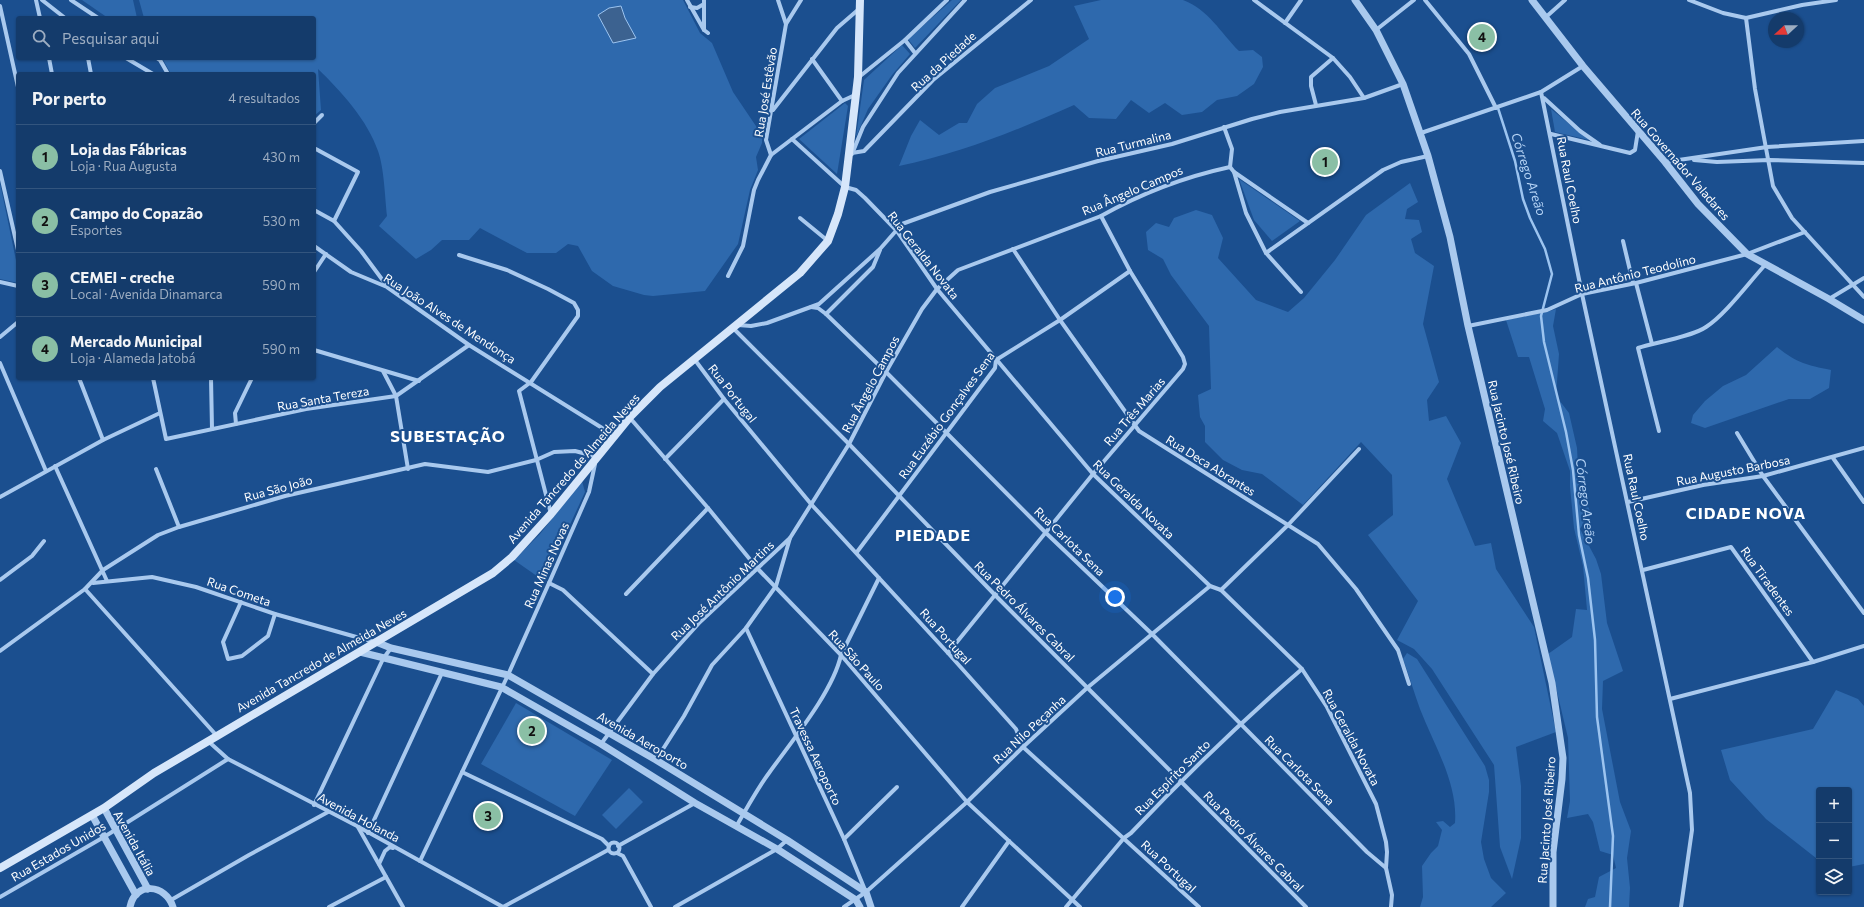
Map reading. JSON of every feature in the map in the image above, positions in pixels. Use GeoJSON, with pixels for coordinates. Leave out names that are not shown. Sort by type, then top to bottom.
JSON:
{"type":"FeatureCollection","features":[{"type":"Feature","properties":{"kind":"main road","name":"Avenida Tancredo de Almeida Neves"},"geometry":{"type":"LineString","coordinates":[[0,868],[104,808],[154,773],[493,573],[512,556],[551,514],[597,459],[614,436],[660,387],[800,273],[828,241],[838,214],[845,186],[858,77],[860,4]]}},
{"type":"Feature","properties":{"kind":"street"},"geometry":{"type":"LineString","coordinates":[[36,0],[40,16]]}},
{"type":"Feature","properties":{"kind":"street"},"geometry":{"type":"LineString","coordinates":[[42,0],[62,16]]}},
{"type":"Feature","properties":{"kind":"street"},"geometry":{"type":"LineString","coordinates":[[71,0],[95,16]]}},
{"type":"Feature","properties":{"kind":"street"},"geometry":{"type":"LineString","coordinates":[[687,0],[704,30],[708,33]]}},
{"type":"Feature","properties":{"kind":"street","name":"Rua José Estêvão"},"geometry":{"type":"LineString","coordinates":[[771,155],[766,140],[786,24],[778,0]]}},
{"type":"Feature","properties":{"kind":"street"},"geometry":{"type":"LineString","coordinates":[[786,24],[801,0]]}},
{"type":"Feature","properties":{"kind":"street"},"geometry":{"type":"LineString","coordinates":[[858,77],[905,40],[947,0]]}},
{"type":"Feature","properties":{"kind":"street"},"geometry":{"type":"LineString","coordinates":[[848,162],[863,127],[886,89],[915,53],[965,0]]}},
{"type":"Feature","properties":{"kind":"street","name":"Rua da Piedade"},"geometry":{"type":"LineString","coordinates":[[852,153],[864,151],[933,80],[1031,0]]}},
{"type":"Feature","properties":{"kind":"street"},"geometry":{"type":"LineString","coordinates":[[1254,0],[1333,58],[1350,77],[1364,98]]}},
{"type":"Feature","properties":{"kind":"street"},"geometry":{"type":"LineString","coordinates":[[1285,24],[1301,0]]}},
{"type":"Feature","properties":{"kind":"street","name":"Rua Jacinto José Ribeiro"},"geometry":{"type":"LineString","coordinates":[[1355,0],[1376,30],[1403,84],[1428,156],[1450,237],[1468,326],[1552,683],[1561,737],[1562,779],[1553,852],[1553,907]]}},
{"type":"Feature","properties":{"kind":"street"},"geometry":{"type":"LineString","coordinates":[[1376,30],[1414,0]]}},
{"type":"Feature","properties":{"kind":"street"},"geometry":{"type":"LineString","coordinates":[[1425,0],[1469,54],[1496,108]]}},
{"type":"Feature","properties":{"kind":"street","name":"Rua Governador Valadares"},"geometry":{"type":"LineString","coordinates":[[1532,0],[1583,66],[1665,162],[1698,204],[1747,254],[1864,320]]}},
{"type":"Feature","properties":{"kind":"street"},"geometry":{"type":"LineString","coordinates":[[1546,17],[1564,0]]}},
{"type":"Feature","properties":{"kind":"street"},"geometry":{"type":"LineString","coordinates":[[1689,0],[1722,13],[1746,18],[1802,5],[1836,0]]}},
{"type":"Feature","properties":{"kind":"street"},"geometry":{"type":"LineString","coordinates":[[690,7],[697,8],[704,2]]}},
{"type":"Feature","properties":{"kind":"street"},"geometry":{"type":"LineString","coordinates":[[704,2],[704,30]]}},
{"type":"Feature","properties":{"kind":"street"},"geometry":{"type":"LineString","coordinates":[[772,112],[837,28],[860,4]]}},
{"type":"Feature","properties":{"kind":"street"},"geometry":{"type":"LineString","coordinates":[[0,6],[16,78]]}},
{"type":"Feature","properties":{"kind":"street"},"geometry":{"type":"LineString","coordinates":[[1746,18],[1755,89],[1767,147],[1773,186],[1792,218],[1864,298]]}},
{"type":"Feature","properties":{"kind":"street"},"geometry":{"type":"LineString","coordinates":[[905,40],[915,53]]}},
{"type":"Feature","properties":{"kind":"street"},"geometry":{"type":"LineString","coordinates":[[1316,105],[1311,86],[1311,77],[1333,58]]}},
{"type":"Feature","properties":{"kind":"street"},"geometry":{"type":"LineString","coordinates":[[812,59],[842,101]]}},
{"type":"Feature","properties":{"kind":"street"},"geometry":{"type":"LineString","coordinates":[[49,60],[52,72]]}},
{"type":"Feature","properties":{"kind":"street"},"geometry":{"type":"LineString","coordinates":[[88,60],[91,72]]}},
{"type":"Feature","properties":{"kind":"street"},"geometry":{"type":"LineString","coordinates":[[129,60],[150,72]]}},
{"type":"Feature","properties":{"kind":"street"},"geometry":{"type":"LineString","coordinates":[[160,60],[167,72]]}},
{"type":"Feature","properties":{"kind":"street"},"geometry":{"type":"LineString","coordinates":[[1421,133],[1542,92],[1583,66]]}},
{"type":"Feature","properties":{"kind":"street","name":"Rua Turmalina"},"geometry":{"type":"LineString","coordinates":[[735,326],[751,326],[767,323],[819,304],[880,249],[902,224],[990,192],[1098,161],[1172,144],[1224,127],[1280,112],[1364,98],[1403,84]]}},
{"type":"Feature","properties":{"kind":"street","name":"Rua Raul Coelho"},"geometry":{"type":"LineString","coordinates":[[1542,92],[1582,294],[1686,770],[1692,807],[1692,830],[1681,907]]}},
{"type":"Feature","properties":{"kind":"street"},"geometry":{"type":"LineString","coordinates":[[728,276],[743,246],[754,190],[771,155],[842,101],[856,95]]}},
{"type":"Feature","properties":{"kind":"street"},"geometry":{"type":"LineString","coordinates":[[1544,98],[1580,131],[1602,146]]}},
{"type":"Feature","properties":{"kind":"street"},"geometry":{"type":"LineString","coordinates":[[316,121],[322,115]]}},
{"type":"Feature","properties":{"kind":"street"},"geometry":{"type":"LineString","coordinates":[[1224,127],[1232,148],[1230,167],[1234,172],[1308,223]]}},
{"type":"Feature","properties":{"kind":"street"},"geometry":{"type":"LineString","coordinates":[[1551,134],[1633,152],[1635,150],[1638,131]]}},
{"type":"Feature","properties":{"kind":"street","name":"Rua Geralda Novata"},"geometry":{"type":"LineString","coordinates":[[792,139],[845,186],[856,190],[865,198],[896,232],[937,289],[1094,474],[1210,586],[1221,590],[1302,669],[1327,707],[1376,804],[1386,842],[1386,868],[1392,895],[1391,907]]}},
{"type":"Feature","properties":{"kind":"street"},"geometry":{"type":"LineString","coordinates":[[1665,162],[1767,147],[1864,141]]}},
{"type":"Feature","properties":{"kind":"street"},"geometry":{"type":"LineString","coordinates":[[316,149],[358,172],[334,221]]}},
{"type":"Feature","properties":{"kind":"street"},"geometry":{"type":"LineString","coordinates":[[1266,253],[1383,170],[1401,162],[1428,156]]}},
{"type":"Feature","properties":{"kind":"street"},"geometry":{"type":"LineString","coordinates":[[1689,159],[1716,162],[1769,160],[1864,163]]}},
{"type":"Feature","properties":{"kind":"street","name":"Rua Ângelo Campos"},"geometry":{"type":"LineString","coordinates":[[656,760],[684,716],[712,666],[746,628],[776,586],[790,538],[849,444],[886,372],[922,309],[937,289],[958,270],[1101,216],[1140,195],[1169,184],[1196,174],[1230,167]]}},
{"type":"Feature","properties":{"kind":"street"},"geometry":{"type":"LineString","coordinates":[[0,171],[16,234]]}},
{"type":"Feature","properties":{"kind":"street"},"geometry":{"type":"LineString","coordinates":[[1234,172],[1246,213],[1266,253],[1301,292]]}},
{"type":"Feature","properties":{"kind":"street"},"geometry":{"type":"LineString","coordinates":[[316,211],[334,221],[361,251],[387,287]]}},
{"type":"Feature","properties":{"kind":"street"},"geometry":{"type":"LineString","coordinates":[[1101,216],[1130,271]]}},
{"type":"Feature","properties":{"kind":"street"},"geometry":{"type":"LineString","coordinates":[[800,218],[828,241]]}},
{"type":"Feature","properties":{"kind":"street","name":"Rua Antônio Teodolino"},"geometry":{"type":"LineString","coordinates":[[1468,326],[1547,310],[1582,294],[1634,283],[1747,254],[1805,232]]}},
{"type":"Feature","properties":{"kind":"street"},"geometry":{"type":"LineString","coordinates":[[1622,241],[1652,344]]}},
{"type":"Feature","properties":{"kind":"street","name":"Rua João Alves de Mendonça"},"geometry":{"type":"LineString","coordinates":[[316,247],[351,272],[387,287],[469,345],[531,382],[614,436]]}},
{"type":"Feature","properties":{"kind":"street","name":"Rua Turmalina"},"geometry":{"type":"LineString","coordinates":[[826,314],[873,267],[880,249]]}},
{"type":"Feature","properties":{"kind":"street","name":"Rua Deca Abrantes"},"geometry":{"type":"LineString","coordinates":[[1012,249],[1060,320],[1139,431],[1318,544],[1356,589],[1398,650],[1409,684]]}},
{"type":"Feature","properties":{"kind":"street"},"geometry":{"type":"LineString","coordinates":[[316,269],[326,254]]}},
{"type":"Feature","properties":{"kind":"street"},"geometry":{"type":"LineString","coordinates":[[459,255],[507,270],[548,289],[576,306],[578,310],[578,316],[531,382],[519,391],[551,514]]}},
{"type":"Feature","properties":{"kind":"street"},"geometry":{"type":"LineString","coordinates":[[1659,431],[1638,348],[1706,328],[1766,264]]}},
{"type":"Feature","properties":{"kind":"street","name":"Rua Euzébio Gonçalves Sena"},"geometry":{"type":"LineString","coordinates":[[857,552],[898,495],[947,433],[995,368],[996,360],[1060,320],[1130,271]]}},
{"type":"Feature","properties":{"kind":"street","name":"Rua Três Marias"},"geometry":{"type":"LineString","coordinates":[[948,652],[1134,425],[1183,369],[1185,364],[1183,357],[1130,271]]}},
{"type":"Feature","properties":{"kind":"street"},"geometry":{"type":"LineString","coordinates":[[1829,299],[1864,278]]}},
{"type":"Feature","properties":{"kind":"street"},"geometry":{"type":"LineString","coordinates":[[0,282],[16,286]]}},
{"type":"Feature","properties":{"kind":"street"},"geometry":{"type":"LineString","coordinates":[[819,304],[826,314]]}},
{"type":"Feature","properties":{"kind":"street"},"geometry":{"type":"LineString","coordinates":[[811,308],[818,308],[826,314]]}},
{"type":"Feature","properties":{"kind":"street","name":"Rua Carlota Sena"},"geometry":{"type":"LineString","coordinates":[[826,314],[886,372],[1046,533],[1152,634],[1367,852],[1386,868]]}},
{"type":"Feature","properties":{"kind":"street"},"geometry":{"type":"LineString","coordinates":[[0,337],[16,324]]}},
{"type":"Feature","properties":{"kind":"street","name":"Rua Pedro Álvares Cabral"},"geometry":{"type":"LineString","coordinates":[[735,326],[995,596],[1181,780],[1306,907]]}},
{"type":"Feature","properties":{"kind":"street","name":"Rua Santa Tereza"},"geometry":{"type":"LineString","coordinates":[[160,413],[166,439],[306,409],[396,396],[469,345]]}},
{"type":"Feature","properties":{"kind":"street"},"geometry":{"type":"LineString","coordinates":[[316,351],[419,381]]}},
{"type":"Feature","properties":{"kind":"street","name":"Rua Portugal"},"geometry":{"type":"LineString","coordinates":[[695,360],[724,399],[811,504],[857,552],[1016,729],[1023,747],[1199,907]]}},
{"type":"Feature","properties":{"kind":"street"},"geometry":{"type":"LineString","coordinates":[[0,363],[46,472]]}},
{"type":"Feature","properties":{"kind":"street"},"geometry":{"type":"LineString","coordinates":[[383,371],[396,396],[408,469]]}},
{"type":"Feature","properties":{"kind":"street"},"geometry":{"type":"LineString","coordinates":[[80,380],[103,440]]}},
{"type":"Feature","properties":{"kind":"street"},"geometry":{"type":"LineString","coordinates":[[0,497],[103,440],[160,413],[153,380]]}},
{"type":"Feature","properties":{"kind":"street"},"geometry":{"type":"LineString","coordinates":[[211,380],[212,429]]}},
{"type":"Feature","properties":{"kind":"street"},"geometry":{"type":"LineString","coordinates":[[236,424],[235,413],[251,380]]}},
{"type":"Feature","properties":{"kind":"street"},"geometry":{"type":"LineString","coordinates":[[665,459],[724,399]]}},
{"type":"Feature","properties":{"kind":"street","name":"Rua São Paulo"},"geometry":{"type":"LineString","coordinates":[[630,418],[708,508],[757,568],[841,655],[967,802],[1080,907]]}},
{"type":"Feature","properties":{"kind":"street"},"geometry":{"type":"LineString","coordinates":[[1737,433],[1763,476],[1864,614]]}},
{"type":"Feature","properties":{"kind":"street","name":"Rua Augusto Barbosa"},"geometry":{"type":"LineString","coordinates":[[1628,502],[1703,485],[1763,476],[1833,458],[1864,448]]}},
{"type":"Feature","properties":{"kind":"street"},"geometry":{"type":"LineString","coordinates":[[1221,590],[1288,525],[1359,449]]}},
{"type":"Feature","properties":{"kind":"street","name":"Rua São João"},"geometry":{"type":"LineString","coordinates":[[0,651],[85,589],[103,570],[158,535],[179,527],[285,496],[425,464],[488,472],[536,460],[554,452],[575,451],[597,459]]}},
{"type":"Feature","properties":{"kind":"street"},"geometry":{"type":"LineString","coordinates":[[1833,458],[1864,502]]}},
{"type":"Feature","properties":{"kind":"street","name":"Rua Minas Novas"},"geometry":{"type":"LineString","coordinates":[[420,861],[508,675],[549,583],[589,492],[597,459]]}},
{"type":"Feature","properties":{"kind":"street"},"geometry":{"type":"LineString","coordinates":[[55,466],[107,581]]}},
{"type":"Feature","properties":{"kind":"street"},"geometry":{"type":"LineString","coordinates":[[156,469],[179,527]]}},
{"type":"Feature","properties":{"kind":"street"},"geometry":{"type":"LineString","coordinates":[[626,594],[708,508]]}},
{"type":"Feature","properties":{"kind":"street","name":"Rua José Antônio Martins"},"geometry":{"type":"LineString","coordinates":[[601,744],[653,674],[700,622],[790,538]]}},
{"type":"Feature","properties":{"kind":"street"},"geometry":{"type":"LineString","coordinates":[[0,580],[32,556],[44,541]]}},
{"type":"Feature","properties":{"kind":"street","name":"Rua Tiradentes"},"geometry":{"type":"LineString","coordinates":[[1643,570],[1731,547],[1814,662]]}},
{"type":"Feature","properties":{"kind":"street","name":"Rua Cometa"},"geometry":{"type":"LineString","coordinates":[[92,583],[152,577],[196,587],[275,614],[376,642]]}},
{"type":"Feature","properties":{"kind":"street"},"geometry":{"type":"LineString","coordinates":[[737,825],[767,774],[796,737],[818,702],[838,666],[841,655],[879,578]]}},
{"type":"Feature","properties":{"kind":"street"},"geometry":{"type":"LineString","coordinates":[[549,583],[563,590],[653,674]]}},
{"type":"Feature","properties":{"kind":"street","name":"Rua Nilo Peçanha"},"geometry":{"type":"LineString","coordinates":[[844,907],[858,904],[866,892],[967,802],[1023,747],[1087,688],[1210,586]]}},
{"type":"Feature","properties":{"kind":"street"},"geometry":{"type":"LineString","coordinates":[[85,589],[217,736]]}},
{"type":"Feature","properties":{"kind":"street"},"geometry":{"type":"LineString","coordinates":[[241,602],[223,642],[228,659],[242,656],[268,636],[275,614]]}},
{"type":"Feature","properties":{"kind":"street","name":"Travessa Aeroporto"},"geometry":{"type":"LineString","coordinates":[[746,628],[844,839],[866,892]]}},
{"type":"Feature","properties":{"kind":"street","name":"Avenida Aeroporto"},"geometry":{"type":"LineString","coordinates":[[376,642],[390,648],[508,675],[656,760],[787,840],[866,892]]}},
{"type":"Feature","properties":{"kind":"street"},"geometry":{"type":"LineString","coordinates":[[1670,699],[1814,662],[1864,646]]}},
{"type":"Feature","properties":{"kind":"street"},"geometry":{"type":"LineString","coordinates":[[314,805],[390,648]]}},
{"type":"Feature","properties":{"kind":"street","name":"Avenida Aeroporto"},"geometry":{"type":"LineString","coordinates":[[360,652],[501,687],[601,744],[695,803],[737,825],[777,849],[858,904]]}},
{"type":"Feature","properties":{"kind":"street","name":"Rua Espírito Santo"},"geometry":{"type":"LineString","coordinates":[[1066,907],[1124,838],[1131,834],[1181,780],[1240,724],[1302,669]]}},
{"type":"Feature","properties":{"kind":"street"},"geometry":{"type":"LineString","coordinates":[[368,833],[442,673]]}},
{"type":"Feature","properties":{"kind":"street","name":"Avenida Holanda"},"geometry":{"type":"LineString","coordinates":[[208,741],[228,759],[357,826],[503,907]]}},
{"type":"Feature","properties":{"kind":"street","name":"Rua Estados Unidos"},"geometry":{"type":"LineString","coordinates":[[0,897],[116,830],[228,759]]}},
{"type":"Feature","properties":{"kind":"street"},"geometry":{"type":"LineString","coordinates":[[462,772],[602,839],[611,853],[617,853],[623,856],[651,907]]}},
{"type":"Feature","properties":{"kind":"street"},"geometry":{"type":"LineString","coordinates":[[844,839],[897,787]]}},
{"type":"Feature","properties":{"kind":"street"},"geometry":{"type":"LineString","coordinates":[[618,846],[695,803]]}},
{"type":"Feature","properties":{"kind":"street","name":"Avenida Itália"},"geometry":{"type":"LineString","coordinates":[[104,808],[148,888]]}},
{"type":"Feature","properties":{"kind":"street"},"geometry":{"type":"LineString","coordinates":[[172,904],[249,855],[328,812]]}},
{"type":"Feature","properties":{"kind":"street","name":"Avenida Itália"},"geometry":{"type":"LineString","coordinates":[[92,815],[136,894],[148,888],[157,889],[165,893],[172,904]]}},
{"type":"Feature","properties":{"kind":"street"},"geometry":{"type":"LineString","coordinates":[[357,826],[403,907]]}},
{"type":"Feature","properties":{"kind":"street"},"geometry":{"type":"LineString","coordinates":[[675,907],[777,849],[787,840]]}},
{"type":"Feature","properties":{"kind":"street"},"geometry":{"type":"LineString","coordinates":[[962,907],[1009,840]]}},
{"type":"Feature","properties":{"kind":"street"},"geometry":{"type":"LineString","coordinates":[[503,907],[609,848],[613,843],[618,846]]}},
{"type":"Feature","properties":{"kind":"street"},"geometry":{"type":"LineString","coordinates":[[617,853],[618,846]]}},
{"type":"Feature","properties":{"kind":"street"},"geometry":{"type":"LineString","coordinates":[[379,864],[385,851],[390,847],[395,848]]}},
{"type":"Feature","properties":{"kind":"street"},"geometry":{"type":"LineString","coordinates":[[329,907],[386,877]]}},
{"type":"Feature","properties":{"kind":"street"},"geometry":{"type":"LineString","coordinates":[[866,892],[872,907]]}},
{"type":"Feature","properties":{"kind":"street"},"geometry":{"type":"LineString","coordinates":[[130,907],[136,894]]}},
{"type":"Feature","properties":{"kind":"shaded area"},"geometry":{"type":"Polygon","coordinates":[[[82,0],[133,0],[137,16],[105,16],[82,0]]]}},
{"type":"Feature","properties":{"kind":"shaded area"},"geometry":{"type":"Polygon","coordinates":[[[139,0],[683,0],[700,33],[712,43],[733,92],[762,135],[762,143],[756,157],[758,170],[750,190],[738,244],[705,291],[653,296],[644,295],[613,286],[592,271],[578,246],[568,244],[556,253],[527,253],[480,228],[469,240],[442,240],[431,250],[416,259],[379,226],[387,216],[383,174],[378,151],[368,129],[353,107],[318,69],[321,110],[316,114],[316,72],[170,72],[163,60],[316,60],[316,16],[143,16],[139,0]]]}},
{"type":"Feature","properties":{"kind":"shaded area"},"geometry":{"type":"Polygon","coordinates":[[[952,0],[961,0],[915,48],[908,39],[952,0]]]}},
{"type":"Feature","properties":{"kind":"shaded area"},"geometry":{"type":"Polygon","coordinates":[[[1101,0],[1183,0],[1192,4],[1214,22],[1239,51],[1253,50],[1262,57],[1263,67],[1254,84],[1237,96],[1217,100],[1202,112],[1182,115],[1165,103],[1149,113],[1131,100],[1116,119],[1089,118],[1074,105],[1031,124],[966,148],[945,155],[899,166],[911,136],[920,120],[939,135],[959,123],[967,123],[977,104],[995,88],[1049,66],[1089,39],[1074,6],[1101,0]]]}},
{"type":"Feature","properties":{"kind":"shaded area"},"geometry":{"type":"Polygon","coordinates":[[[621,6],[625,18],[636,38],[613,43],[598,15],[609,8],[621,6]]]}},
{"type":"Feature","properties":{"kind":"shaded area"},"geometry":{"type":"Polygon","coordinates":[[[902,45],[910,54],[892,75],[868,109],[856,137],[864,80],[902,45]]]}},
{"type":"Feature","properties":{"kind":"shaded area"},"geometry":{"type":"Polygon","coordinates":[[[845,103],[848,106],[837,174],[799,139],[845,103]]]}},
{"type":"Feature","properties":{"kind":"shaded area"},"geometry":{"type":"Polygon","coordinates":[[[1551,109],[1589,140],[1555,132],[1551,109]]]}},
{"type":"Feature","properties":{"kind":"shaded area"},"geometry":{"type":"Polygon","coordinates":[[[1239,179],[1300,221],[1272,241],[1254,220],[1239,179]]]}},
{"type":"Feature","properties":{"kind":"shaded area"},"geometry":{"type":"Polygon","coordinates":[[[0,183],[16,260],[16,283],[0,279],[0,183]]]}},
{"type":"Feature","properties":{"kind":"shaded area"},"geometry":{"type":"Polygon","coordinates":[[[1410,183],[1418,202],[1407,209],[1405,219],[1419,220],[1422,232],[1411,239],[1415,253],[1434,266],[1423,324],[1439,382],[1427,400],[1429,421],[1446,416],[1461,443],[1447,479],[1475,546],[1491,543],[1496,569],[1534,627],[1556,732],[1516,747],[1521,786],[1521,838],[1512,879],[1500,847],[1494,765],[1432,669],[1414,649],[1397,640],[1418,601],[1368,535],[1393,515],[1392,475],[1361,442],[1303,505],[1262,474],[1242,470],[1223,460],[1205,442],[1205,426],[1200,417],[1198,395],[1211,389],[1209,326],[1171,275],[1163,259],[1148,250],[1146,232],[1156,223],[1169,227],[1174,218],[1196,210],[1212,215],[1223,238],[1218,258],[1256,300],[1288,312],[1304,298],[1335,260],[1366,215],[1410,183]]]}},
{"type":"Feature","properties":{"kind":"shaded area"},"geometry":{"type":"Polygon","coordinates":[[[1556,309],[1553,326],[1559,354],[1556,396],[1569,413],[1577,448],[1579,487],[1590,511],[1580,529],[1596,559],[1601,574],[1607,623],[1623,671],[1603,681],[1602,709],[1620,802],[1631,831],[1627,858],[1630,888],[1629,907],[1585,907],[1588,899],[1595,897],[1599,877],[1616,868],[1613,855],[1600,851],[1593,822],[1588,814],[1567,818],[1570,801],[1568,738],[1548,654],[1572,637],[1576,609],[1587,610],[1583,566],[1574,528],[1570,471],[1557,433],[1543,421],[1545,409],[1529,357],[1518,357],[1506,320],[1556,309]]]}},
{"type":"Feature","properties":{"kind":"shaded area"},"geometry":{"type":"Polygon","coordinates":[[[1777,347],[1790,357],[1802,363],[1831,370],[1829,388],[1810,399],[1789,399],[1705,428],[1691,423],[1693,415],[1705,401],[1723,386],[1746,375],[1777,347]]]}},
{"type":"Feature","properties":{"kind":"shaded area"},"geometry":{"type":"Polygon","coordinates":[[[582,481],[585,492],[544,581],[514,560],[540,534],[582,481]]]}},
{"type":"Feature","properties":{"kind":"shaded area"},"geometry":{"type":"Polygon","coordinates":[[[1407,653],[1417,659],[1485,766],[1489,780],[1489,792],[1481,842],[1484,859],[1491,878],[1506,893],[1491,907],[1420,907],[1423,897],[1422,866],[1438,846],[1442,830],[1436,822],[1443,821],[1450,827],[1455,823],[1455,808],[1453,793],[1444,764],[1420,709],[1403,659],[1407,653]]]}},
{"type":"Feature","properties":{"kind":"shaded area"},"geometry":{"type":"Polygon","coordinates":[[[1836,690],[1858,699],[1864,706],[1864,864],[1852,866],[1852,787],[1816,787],[1816,858],[1766,819],[1730,780],[1721,750],[1813,729],[1836,690]]]}},
{"type":"Feature","properties":{"kind":"shaded area"},"geometry":{"type":"Polygon","coordinates":[[[516,703],[612,760],[575,816],[481,764],[516,703]]]}},
{"type":"Feature","properties":{"kind":"shaded area"},"geometry":{"type":"Polygon","coordinates":[[[629,788],[643,802],[616,829],[602,815],[629,788]]]}},
{"type":"Feature","properties":{"kind":"waterway","name":"Córrego Areão"},"geometry":{"type":"LineString","coordinates":[[1498,108],[1515,161],[1523,199],[1530,218],[1545,249],[1552,274],[1541,316],[1544,342],[1566,432],[1573,470],[1579,535],[1588,578],[1595,640],[1597,717],[1613,836],[1610,907]]}},
{"type":"Feature","properties":{"kind":"place","name":"Mercado Municipal"},"geometry":{"type":"Point","coordinates":[1482,37]}},
{"type":"Feature","properties":{"kind":"place","name":"Loja das Fábricas"},"geometry":{"type":"Point","coordinates":[1325,162]}},
{"type":"Feature","properties":{"kind":"place","name":"Campo do Copazão"},"geometry":{"type":"Point","coordinates":[532,731]}},
{"type":"Feature","properties":{"kind":"place","name":"CEMEI - creche"},"geometry":{"type":"Point","coordinates":[488,816]}},
{"type":"Feature","properties":{"kind":"district","name":"SUBESTAÇÃO"},"geometry":{"type":"Point","coordinates":[448,435]}},
{"type":"Feature","properties":{"kind":"district","name":"CIDADE NOVA"},"geometry":{"type":"Point","coordinates":[1746,512]}},
{"type":"Feature","properties":{"kind":"district","name":"PIEDADE"},"geometry":{"type":"Point","coordinates":[933,534]}}]}
